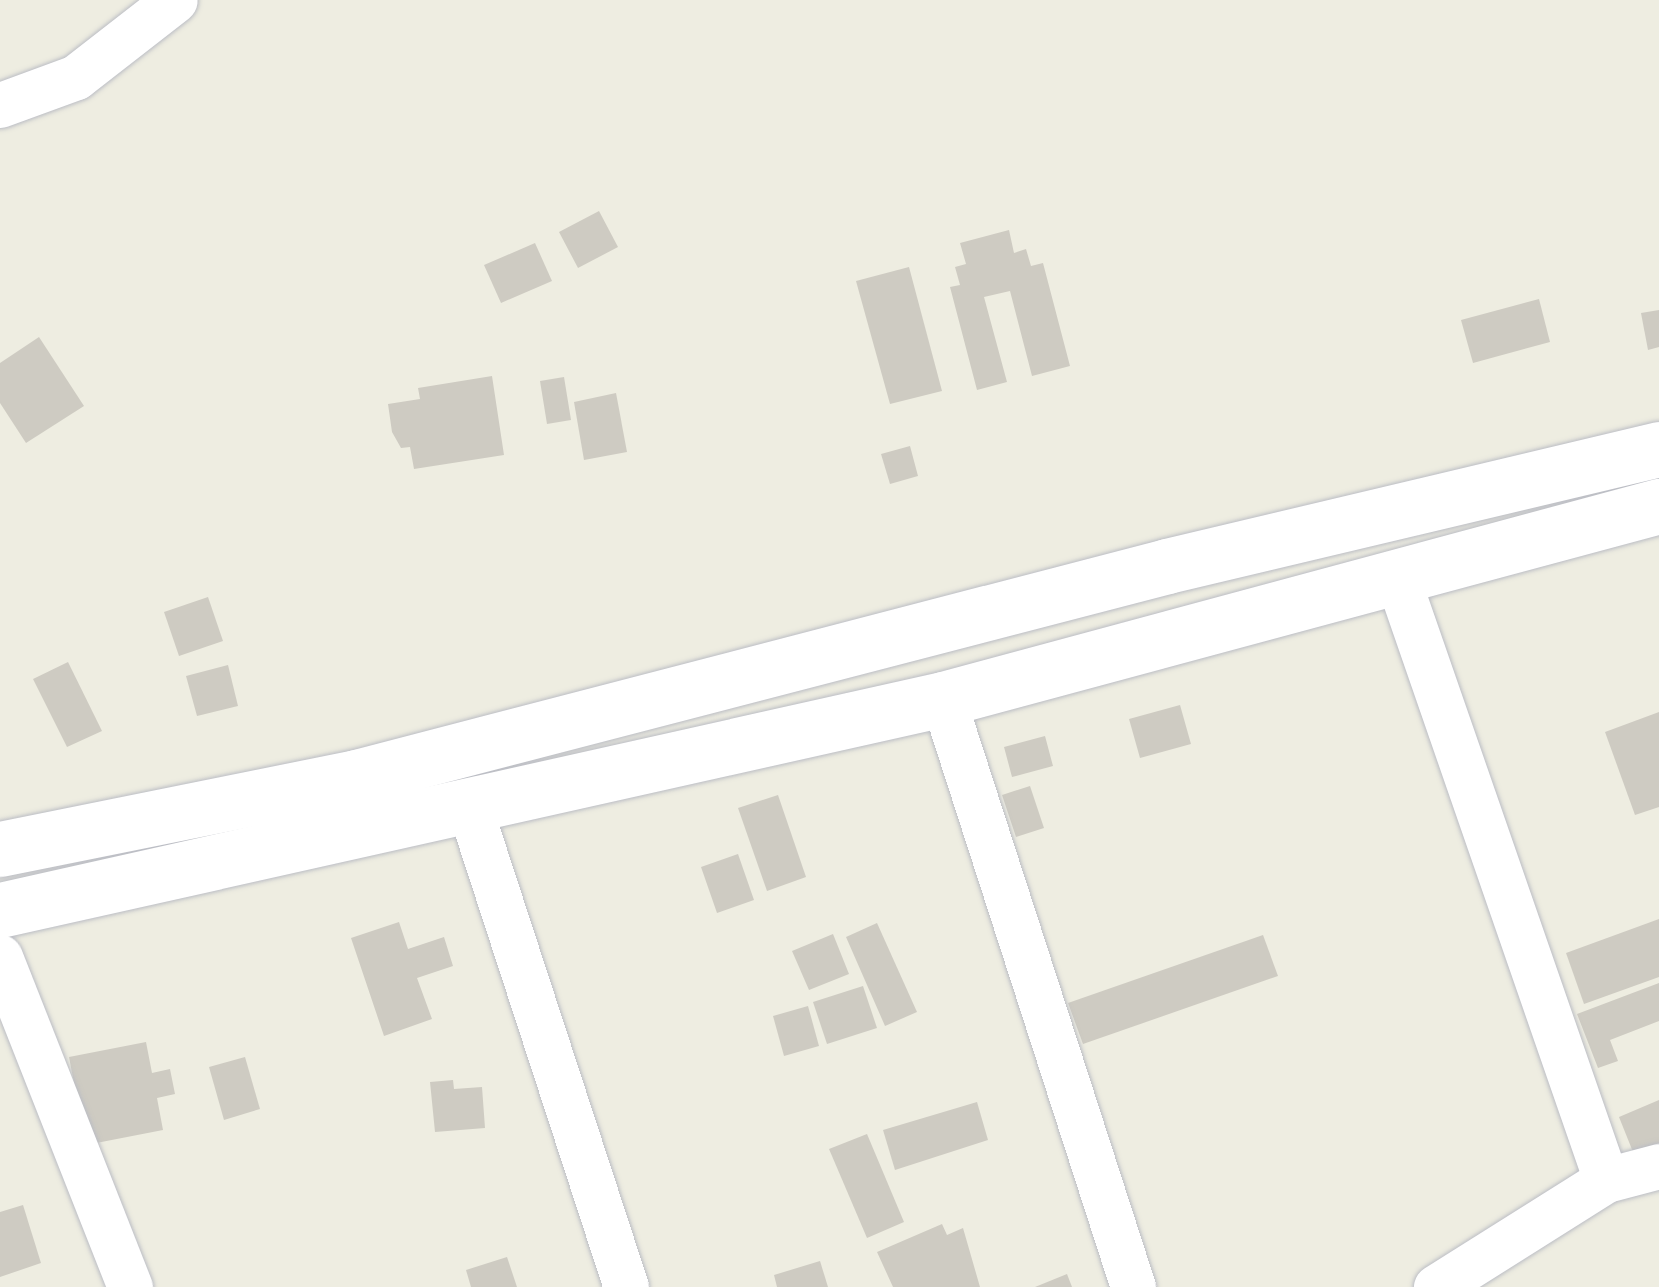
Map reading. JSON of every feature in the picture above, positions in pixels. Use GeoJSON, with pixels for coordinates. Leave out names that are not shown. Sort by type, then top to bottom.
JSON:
{"type":"FeatureCollection","features":[{"type":"Feature","properties":{"kind":"street"},"geometry":{"type":"LineString","coordinates":[[6,95],[76,77],[175,0]]}},
{"type":"Feature","properties":{"kind":"street"},"geometry":{"type":"LineString","coordinates":[[0,849],[356,776],[1167,566],[1659,449]]}},
{"type":"Feature","properties":{"kind":"street"},"geometry":{"type":"LineString","coordinates":[[0,910],[944,700],[1396,574],[1659,506]]}},
{"type":"Feature","properties":{"kind":"street"},"geometry":{"type":"LineString","coordinates":[[1396,574],[1606,1180]]}},
{"type":"Feature","properties":{"kind":"street"},"geometry":{"type":"LineString","coordinates":[[944,700],[1133,1287]]}},
{"type":"Feature","properties":{"kind":"street"},"geometry":{"type":"LineString","coordinates":[[468,803],[626,1287]]}},
{"type":"Feature","properties":{"kind":"street"},"geometry":{"type":"LineString","coordinates":[[0,957],[130,1287]]}},
{"type":"Feature","properties":{"kind":"street"},"geometry":{"type":"LineString","coordinates":[[1436,1287],[1606,1180],[1659,1166]]}},
{"type":"Feature","properties":{"kind":"building"},"geometry":{"type":"Polygon","coordinates":[[[599,211],[618,247],[578,268],[559,232],[599,211]]]}},
{"type":"Feature","properties":{"kind":"building"},"geometry":{"type":"Polygon","coordinates":[[[1009,230],[1014,253],[1026,249],[1031,266],[1043,263],[1070,366],[1032,376],[1010,291],[984,297],[1007,382],[977,390],[950,287],[960,285],[955,267],[966,264],[960,243],[1009,230]]]}},
{"type":"Feature","properties":{"kind":"building"},"geometry":{"type":"Polygon","coordinates":[[[535,243],[552,281],[501,303],[484,265],[535,243]]]}},
{"type":"Feature","properties":{"kind":"building"},"geometry":{"type":"Polygon","coordinates":[[[909,267],[942,391],[890,404],[856,281],[909,267]]]}},
{"type":"Feature","properties":{"kind":"building"},"geometry":{"type":"Polygon","coordinates":[[[1539,299],[1550,342],[1473,363],[1461,320],[1539,299]]]}},
{"type":"Feature","properties":{"kind":"building"},"geometry":{"type":"Polygon","coordinates":[[[1659,310],[1659,347],[1648,350],[1641,313],[1659,310]]]}},
{"type":"Feature","properties":{"kind":"building"},"geometry":{"type":"Polygon","coordinates":[[[39,337],[84,406],[26,443],[0,403],[0,363],[39,337]]]}},
{"type":"Feature","properties":{"kind":"building"},"geometry":{"type":"Polygon","coordinates":[[[492,376],[504,455],[414,469],[410,447],[401,448],[392,432],[388,404],[420,399],[418,388],[492,376]]]}},
{"type":"Feature","properties":{"kind":"building"},"geometry":{"type":"Polygon","coordinates":[[[564,377],[571,420],[547,424],[540,381],[564,377]]]}},
{"type":"Feature","properties":{"kind":"building"},"geometry":{"type":"Polygon","coordinates":[[[616,393],[627,452],[584,460],[574,402],[616,393]]]}},
{"type":"Feature","properties":{"kind":"building"},"geometry":{"type":"Polygon","coordinates":[[[910,446],[918,476],[890,484],[881,454],[910,446]]]}},
{"type":"Feature","properties":{"kind":"building"},"geometry":{"type":"Polygon","coordinates":[[[208,597],[223,641],[179,656],[164,612],[208,597]]]}},
{"type":"Feature","properties":{"kind":"building"},"geometry":{"type":"Polygon","coordinates":[[[68,662],[102,731],[67,747],[33,679],[68,662]]]}},
{"type":"Feature","properties":{"kind":"building"},"geometry":{"type":"Polygon","coordinates":[[[228,665],[238,706],[197,716],[186,676],[228,665]]]}},
{"type":"Feature","properties":{"kind":"building"},"geometry":{"type":"Polygon","coordinates":[[[1180,705],[1191,744],[1140,758],[1129,719],[1180,705]]]}},
{"type":"Feature","properties":{"kind":"building"},"geometry":{"type":"Polygon","coordinates":[[[1659,712],[1659,807],[1635,815],[1605,732],[1659,712]]]}},
{"type":"Feature","properties":{"kind":"building"},"geometry":{"type":"Polygon","coordinates":[[[1045,736],[1053,766],[1012,777],[1004,747],[1045,736]]]}},
{"type":"Feature","properties":{"kind":"building"},"geometry":{"type":"Polygon","coordinates":[[[1030,786],[1044,828],[1016,837],[1002,795],[1030,786]]]}},
{"type":"Feature","properties":{"kind":"building"},"geometry":{"type":"Polygon","coordinates":[[[778,795],[806,877],[767,891],[738,808],[778,795]]]}},
{"type":"Feature","properties":{"kind":"building"},"geometry":{"type":"Polygon","coordinates":[[[738,854],[754,900],[717,913],[701,867],[738,854]]]}},
{"type":"Feature","properties":{"kind":"building"},"geometry":{"type":"Polygon","coordinates":[[[1659,919],[1659,977],[1584,1004],[1566,953],[1659,919]]]}},
{"type":"Feature","properties":{"kind":"building"},"geometry":{"type":"Polygon","coordinates":[[[399,922],[408,949],[444,937],[453,966],[417,978],[432,1019],[384,1036],[351,938],[399,922]]]}},
{"type":"Feature","properties":{"kind":"building"},"geometry":{"type":"Polygon","coordinates":[[[877,923],[917,1012],[885,1026],[846,937],[877,923]]]}},
{"type":"Feature","properties":{"kind":"building"},"geometry":{"type":"Polygon","coordinates":[[[833,934],[849,974],[809,990],[792,951],[833,934]]]}},
{"type":"Feature","properties":{"kind":"building"},"geometry":{"type":"Polygon","coordinates":[[[1263,935],[1278,976],[1083,1044],[1068,1003],[1263,935]]]}},
{"type":"Feature","properties":{"kind":"building"},"geometry":{"type":"Polygon","coordinates":[[[1659,983],[1659,1021],[1610,1040],[1618,1061],[1598,1068],[1577,1014],[1659,983]]]}},
{"type":"Feature","properties":{"kind":"building"},"geometry":{"type":"Polygon","coordinates":[[[863,986],[877,1028],[827,1044],[813,1002],[863,986]]]}},
{"type":"Feature","properties":{"kind":"building"},"geometry":{"type":"Polygon","coordinates":[[[808,1006],[819,1046],[784,1056],[773,1016],[808,1006]]]}},
{"type":"Feature","properties":{"kind":"building"},"geometry":{"type":"Polygon","coordinates":[[[146,1042],[152,1073],[170,1069],[175,1094],[157,1098],[163,1130],[86,1145],[69,1057],[146,1042]]]}},
{"type":"Feature","properties":{"kind":"building"},"geometry":{"type":"Polygon","coordinates":[[[245,1057],[260,1109],[224,1120],[209,1067],[245,1057]]]}},
{"type":"Feature","properties":{"kind":"building"},"geometry":{"type":"Polygon","coordinates":[[[453,1080],[454,1089],[482,1087],[485,1128],[435,1132],[430,1082],[453,1080]]]}},
{"type":"Feature","properties":{"kind":"building"},"geometry":{"type":"Polygon","coordinates":[[[1659,1100],[1659,1153],[1637,1162],[1619,1117],[1659,1100]]]}},
{"type":"Feature","properties":{"kind":"building"},"geometry":{"type":"Polygon","coordinates":[[[977,1102],[988,1140],[895,1170],[883,1130],[977,1102]]]}},
{"type":"Feature","properties":{"kind":"building"},"geometry":{"type":"Polygon","coordinates":[[[867,1134],[904,1222],[867,1238],[829,1149],[867,1134]]]}},
{"type":"Feature","properties":{"kind":"building"},"geometry":{"type":"Polygon","coordinates":[[[23,1205],[41,1263],[0,1277],[0,1212],[23,1205]]]}},
{"type":"Feature","properties":{"kind":"building"},"geometry":{"type":"Polygon","coordinates":[[[942,1224],[947,1235],[963,1228],[980,1287],[893,1287],[877,1252],[942,1224]]]}},
{"type":"Feature","properties":{"kind":"building"},"geometry":{"type":"Polygon","coordinates":[[[507,1257],[517,1287],[471,1287],[466,1270],[507,1257]]]}},
{"type":"Feature","properties":{"kind":"building"},"geometry":{"type":"Polygon","coordinates":[[[820,1261],[828,1287],[777,1287],[774,1275],[820,1261]]]}},
{"type":"Feature","properties":{"kind":"building"},"geometry":{"type":"Polygon","coordinates":[[[1067,1274],[1072,1287],[1035,1287],[1067,1274]]]}}]}
